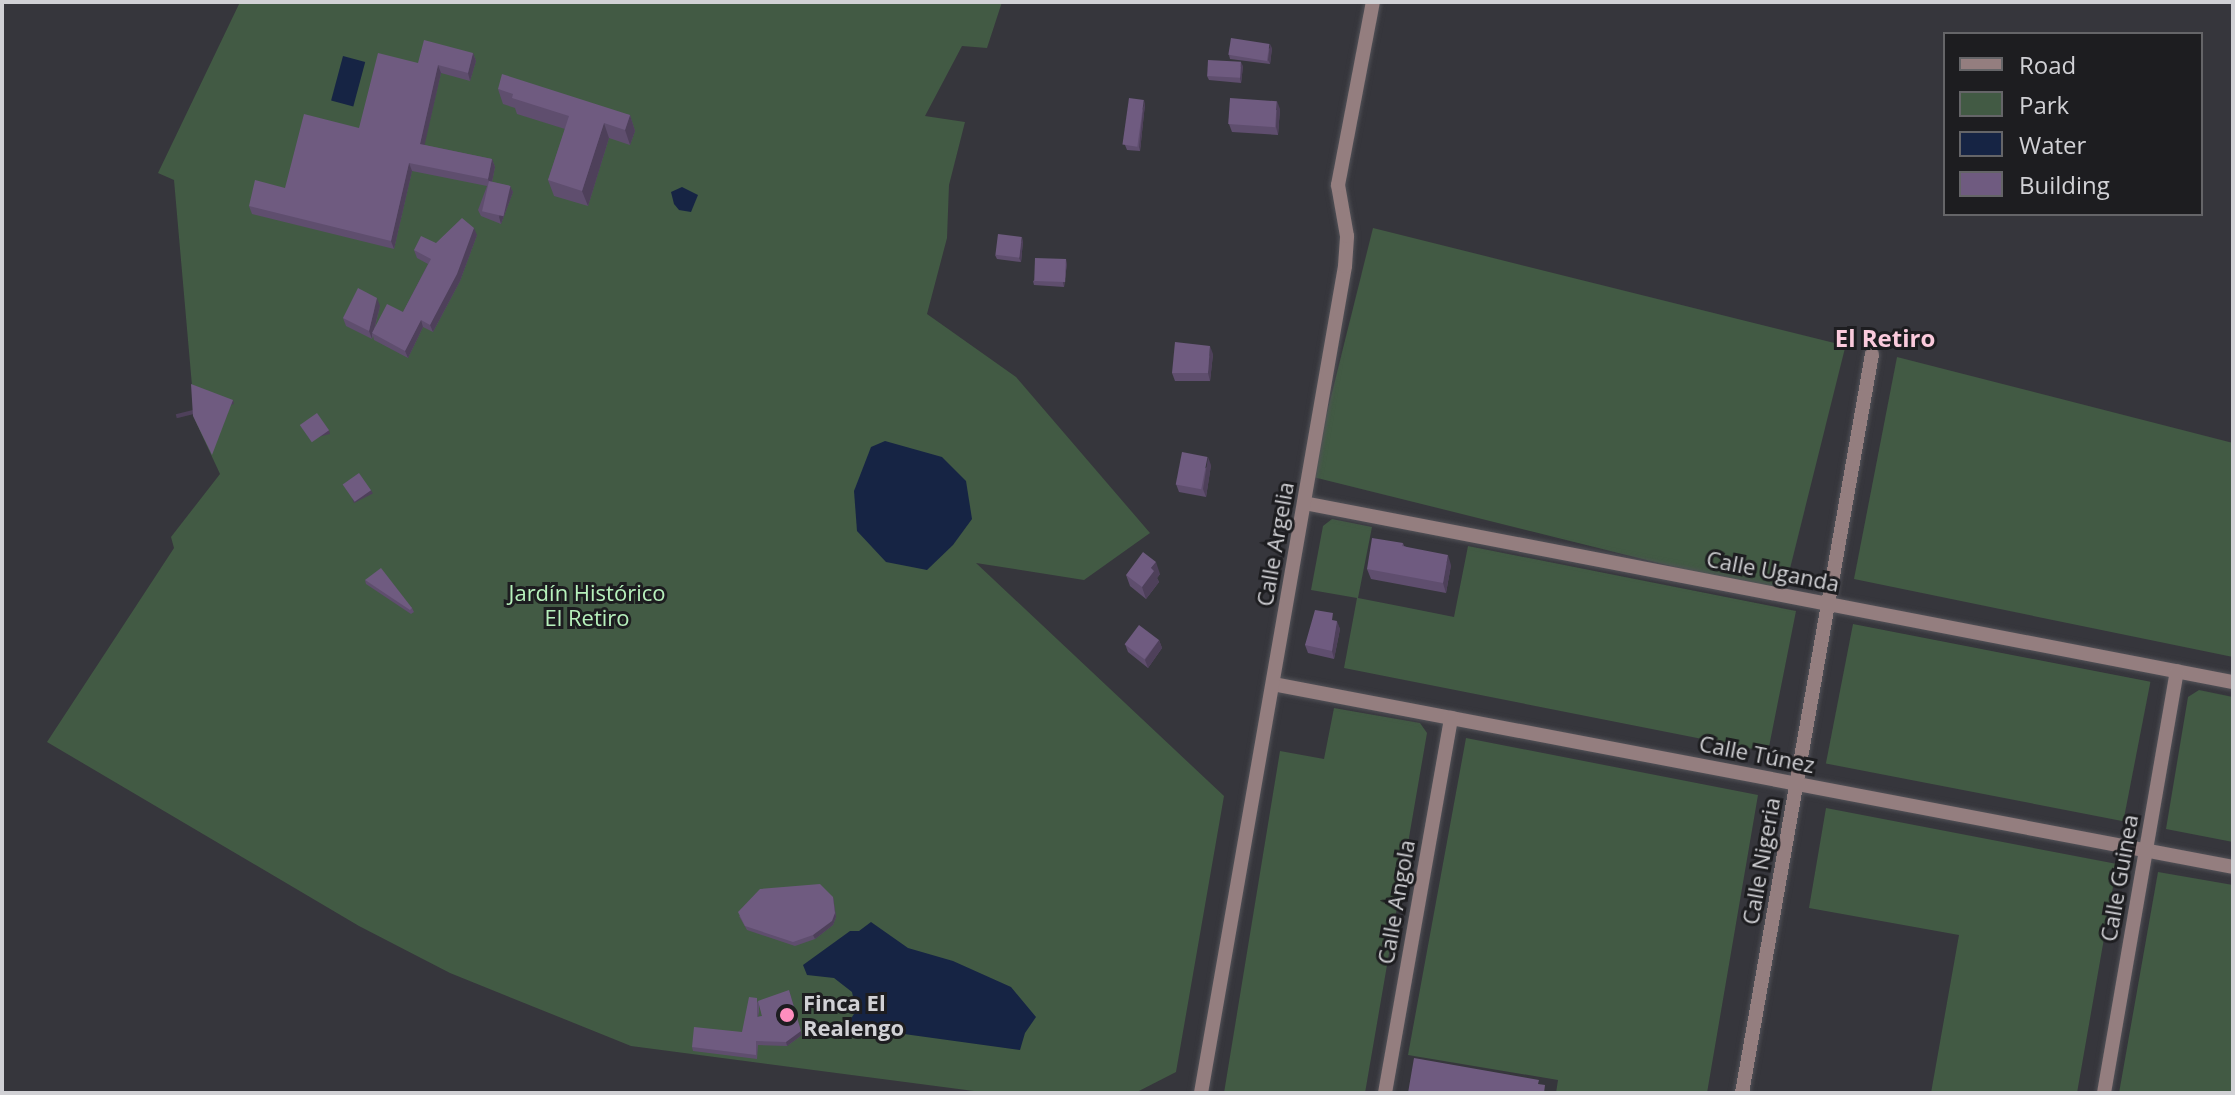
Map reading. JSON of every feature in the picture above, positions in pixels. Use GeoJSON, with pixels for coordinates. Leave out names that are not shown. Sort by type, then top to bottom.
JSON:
{"type":"FeatureCollection","features":[{"type":"Feature","properties":{"kind":"street","name":"Calle Argelia"},"geometry":{"type":"LineString","coordinates":[[1201,1093],[1345,266],[1347,236],[1338,185],[1373,2]]}},
{"type":"Feature","properties":{"kind":"street","name":"Calle Nigeria"},"geometry":{"type":"LineString","coordinates":[[1742,1093],[1872,354]]}},
{"type":"Feature","properties":{"kind":"street","name":"Calle Uganda"},"geometry":{"type":"LineString","coordinates":[[1304,503],[2233,682]]}},
{"type":"Feature","properties":{"kind":"street","name":"Calle Guinea"},"geometry":{"type":"LineString","coordinates":[[2104,1093],[2177,671]]}},
{"type":"Feature","properties":{"kind":"street","name":"Calle Túnez"},"geometry":{"type":"LineString","coordinates":[[1273,684],[2233,867]]}},
{"type":"Feature","properties":{"kind":"street","name":"Calle Angola"},"geometry":{"type":"LineString","coordinates":[[1385,1093],[1451,718]]}},
{"type":"Feature","properties":{"kind":"green space","name":"Jardín Histórico El Retiro"},"geometry":{"type":"Polygon","coordinates":[[[240,2],[1002,2],[987,48],[962,46],[925,116],[965,122],[949,185],[947,238],[927,314],[1016,377],[1150,533],[1084,580],[976,563],[1224,796],[1176,1072],[1135,1093],[989,1093],[631,1046],[450,973],[359,926],[47,742],[174,548],[171,537],[220,474],[195,420],[174,180],[158,173],[240,2]]]}},
{"type":"Feature","properties":{"kind":"green space"},"geometry":{"type":"Polygon","coordinates":[[[1373,228],[1846,346],[1784,594],[1311,476],[1373,228]]]}},
{"type":"Feature","properties":{"kind":"green space"},"geometry":{"type":"Polygon","coordinates":[[[1897,357],[2233,443],[2233,657],[1854,579],[1897,357]]]}},
{"type":"Feature","properties":{"kind":"green space"},"geometry":{"type":"Polygon","coordinates":[[[1332,519],[1372,527],[1358,598],[1454,617],[1468,546],[1796,611],[1768,752],[1344,668],[1357,598],[1311,590],[1323,526],[1332,519]]]}},
{"type":"Feature","properties":{"kind":"green space"},"geometry":{"type":"Polygon","coordinates":[[[1853,624],[2150,682],[2123,821],[1826,763],[1853,624]]]}},
{"type":"Feature","properties":{"kind":"green space"},"geometry":{"type":"Polygon","coordinates":[[[2199,690],[2233,697],[2233,842],[2166,829],[2188,697],[2199,690]]]}},
{"type":"Feature","properties":{"kind":"green space"},"geometry":{"type":"Polygon","coordinates":[[[1334,708],[1420,723],[1427,733],[1365,1093],[1224,1093],[1280,751],[1324,759],[1334,708]]]}},
{"type":"Feature","properties":{"kind":"green space"},"geometry":{"type":"Polygon","coordinates":[[[1466,738],[1758,795],[1707,1093],[1556,1093],[1558,1080],[1408,1055],[1466,738]]]}},
{"type":"Feature","properties":{"kind":"green space"},"geometry":{"type":"Polygon","coordinates":[[[1826,808],[2117,864],[2077,1093],[1931,1093],[1959,935],[1809,908],[1826,808]]]}},
{"type":"Feature","properties":{"kind":"green space"},"geometry":{"type":"Polygon","coordinates":[[[2158,872],[2233,885],[2233,1093],[2119,1093],[2158,872]]]}},
{"type":"Feature","properties":{"kind":"water"},"geometry":{"type":"Polygon","coordinates":[[[343,56],[365,62],[353,106],[331,100],[343,56]]]}},
{"type":"Feature","properties":{"kind":"water"},"geometry":{"type":"Polygon","coordinates":[[[682,187],[698,195],[691,212],[679,210],[674,204],[671,192],[682,187]]]}},
{"type":"Feature","properties":{"kind":"water"},"geometry":{"type":"Polygon","coordinates":[[[885,441],[942,457],[966,481],[972,519],[953,545],[927,570],[886,562],[857,531],[854,491],[871,447],[885,441]]]}},
{"type":"Feature","properties":{"kind":"water"},"geometry":{"type":"Polygon","coordinates":[[[871,922],[908,948],[953,961],[1011,987],[1036,1017],[1025,1033],[1020,1050],[846,1026],[856,1011],[852,992],[834,978],[807,975],[803,965],[850,931],[859,931],[871,922]]]}},
{"type":"Feature","properties":{"kind":"building"},"geometry":{"type":"Polygon","coordinates":[[[1231,38],[1270,44],[1267,61],[1228,55],[1231,38]]]}},
{"type":"Feature","properties":{"kind":"building"},"geometry":{"type":"Polygon","coordinates":[[[424,40],[473,53],[468,73],[438,65],[420,144],[492,159],[488,179],[409,163],[391,241],[249,206],[255,180],[285,188],[304,114],[359,128],[378,53],[418,63],[424,40]]]}},
{"type":"Feature","properties":{"kind":"building"},"geometry":{"type":"Polygon","coordinates":[[[1208,60],[1241,62],[1240,78],[1207,76],[1208,60]]]}},
{"type":"Feature","properties":{"kind":"building"},"geometry":{"type":"Polygon","coordinates":[[[502,74],[630,115],[625,130],[604,123],[582,191],[548,180],[569,116],[512,98],[513,94],[498,89],[502,74]]]}},
{"type":"Feature","properties":{"kind":"building"},"geometry":{"type":"Polygon","coordinates":[[[1129,98],[1144,100],[1137,147],[1122,145],[1129,98]]]}},
{"type":"Feature","properties":{"kind":"building"},"geometry":{"type":"Polygon","coordinates":[[[1230,98],[1277,101],[1275,127],[1228,124],[1230,98]]]}},
{"type":"Feature","properties":{"kind":"building"},"geometry":{"type":"Polygon","coordinates":[[[489,181],[510,186],[503,216],[482,211],[489,181]]]}},
{"type":"Feature","properties":{"kind":"building"},"geometry":{"type":"Polygon","coordinates":[[[462,218],[474,228],[457,274],[430,325],[421,320],[405,351],[372,333],[387,304],[403,312],[431,259],[414,250],[421,236],[436,243],[462,218]]]}},
{"type":"Feature","properties":{"kind":"building"},"geometry":{"type":"Polygon","coordinates":[[[998,234],[1022,237],[1019,258],[995,255],[998,234]]]}},
{"type":"Feature","properties":{"kind":"building"},"geometry":{"type":"Polygon","coordinates":[[[1035,258],[1066,259],[1065,282],[1034,281],[1035,258]]]}},
{"type":"Feature","properties":{"kind":"building"},"geometry":{"type":"Polygon","coordinates":[[[358,288],[377,298],[369,331],[343,318],[358,288]]]}},
{"type":"Feature","properties":{"kind":"building"},"geometry":{"type":"Polygon","coordinates":[[[1175,342],[1210,346],[1208,373],[1172,373],[1175,342]]]}},
{"type":"Feature","properties":{"kind":"building"},"geometry":{"type":"Polygon","coordinates":[[[191,384],[233,400],[212,455],[193,416],[191,384]]]}},
{"type":"Feature","properties":{"kind":"building"},"geometry":{"type":"Polygon","coordinates":[[[317,413],[329,430],[312,442],[300,425],[317,413]]]}},
{"type":"Feature","properties":{"kind":"building"},"geometry":{"type":"Polygon","coordinates":[[[1182,452],[1208,457],[1201,489],[1176,484],[1182,452]]]}},
{"type":"Feature","properties":{"kind":"building"},"geometry":{"type":"Polygon","coordinates":[[[359,473],[371,490],[355,502],[343,484],[359,473]]]}},
{"type":"Feature","properties":{"kind":"building"},"geometry":{"type":"Polygon","coordinates":[[[1372,538],[1448,555],[1443,583],[1367,569],[1372,538]]]}},
{"type":"Feature","properties":{"kind":"building"},"geometry":{"type":"Polygon","coordinates":[[[1143,552],[1156,562],[1151,568],[1154,571],[1142,587],[1126,575],[1143,552]]]}},
{"type":"Feature","properties":{"kind":"building"},"geometry":{"type":"Polygon","coordinates":[[[381,568],[412,608],[410,610],[365,580],[381,568]]]}},
{"type":"Feature","properties":{"kind":"building"},"geometry":{"type":"Polygon","coordinates":[[[1315,610],[1333,613],[1332,620],[1337,621],[1332,651],[1305,645],[1315,610]]]}},
{"type":"Feature","properties":{"kind":"building"},"geometry":{"type":"Polygon","coordinates":[[[1139,625],[1159,640],[1145,659],[1125,644],[1139,625]]]}},
{"type":"Feature","properties":{"kind":"building"},"geometry":{"type":"Polygon","coordinates":[[[820,884],[833,897],[835,913],[832,921],[813,935],[793,942],[745,926],[738,912],[760,889],[820,884]]]}},
{"type":"Feature","properties":{"kind":"building"},"geometry":{"type":"Polygon","coordinates":[[[789,990],[801,1031],[786,1042],[756,1041],[756,1055],[692,1047],[694,1027],[742,1032],[749,997],[757,998],[757,1017],[762,1016],[758,1001],[789,990]]]}},
{"type":"Feature","properties":{"kind":"building"},"geometry":{"type":"Polygon","coordinates":[[[1414,1058],[1539,1080],[1538,1084],[1545,1085],[1544,1093],[1408,1093],[1414,1058]]]}},
{"type":"Feature","properties":{"kind":"place","name":"Finca El Realengo"},"geometry":{"type":"Point","coordinates":[787,1015]}},
{"type":"Feature","properties":{"kind":"district","name":"El Retiro"},"geometry":{"type":"Point","coordinates":[1885,338]}}]}
